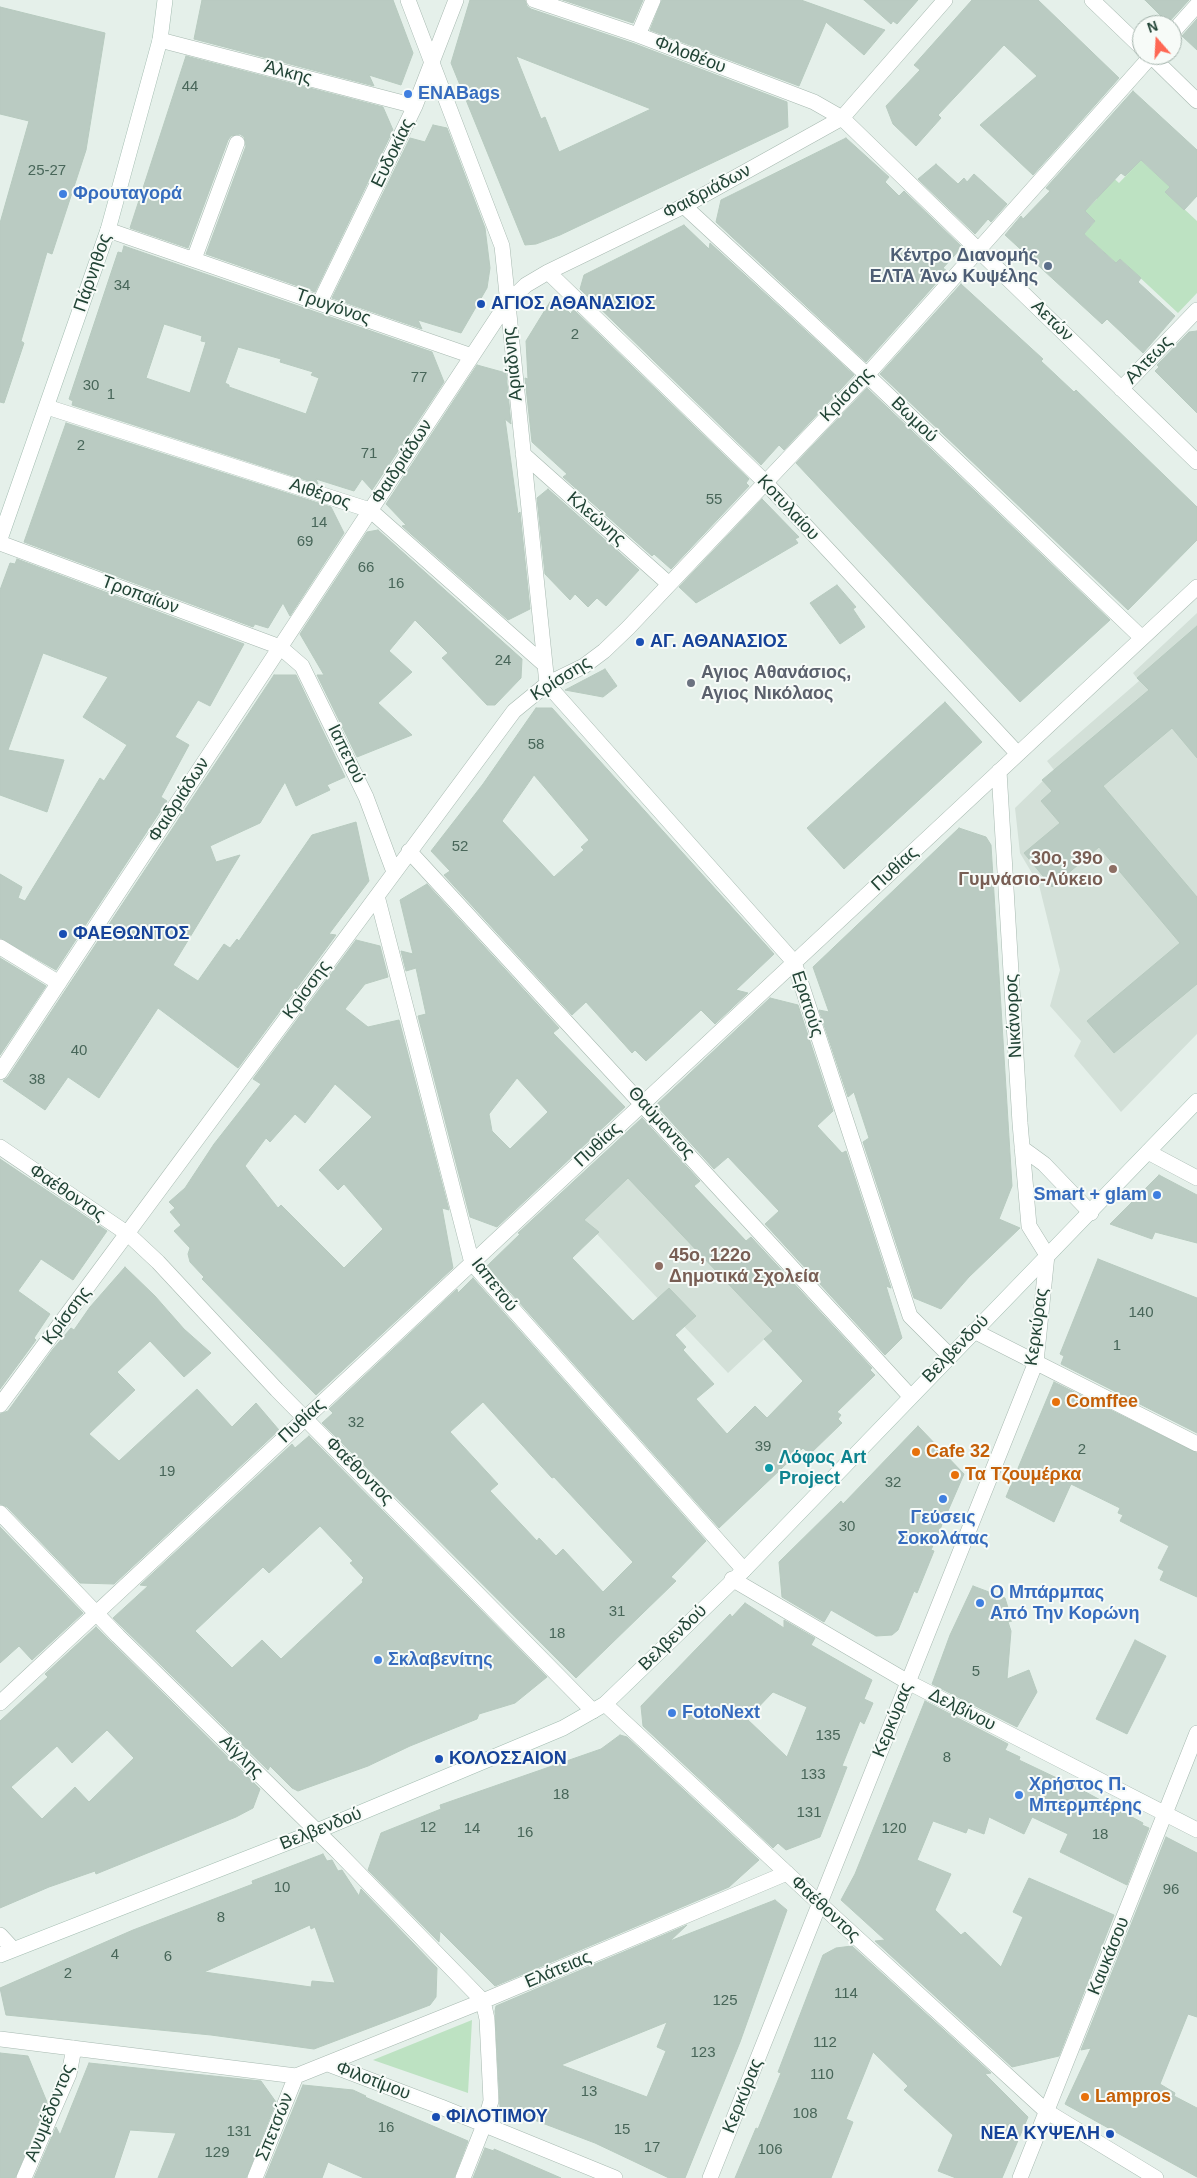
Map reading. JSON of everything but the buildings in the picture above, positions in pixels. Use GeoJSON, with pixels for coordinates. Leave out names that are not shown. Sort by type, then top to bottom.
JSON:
{"type":"FeatureCollection","features":[{"type":"Feature","properties":{"kind":"street","name":"Πάρνηθος"},"geometry":{"type":"LineString","coordinates":[[0,541],[108,230],[160,40],[165,0]]}},
{"type":"Feature","properties":{"kind":"street","name":"Αριάδνης"},"geometry":{"type":"LineString","coordinates":[[408,0],[502,246],[506,303],[547,684]]}},
{"type":"Feature","properties":{"kind":"street","name":"Ευδοκίας"},"geometry":{"type":"LineString","coordinates":[[320,302],[415,106],[456,0]]}},
{"type":"Feature","properties":{"kind":"street","name":"Φιλοθέου"},"geometry":{"type":"LineString","coordinates":[[534,0],[638,35],[814,102],[842,118]]}},
{"type":"Feature","properties":{"kind":"street"},"geometry":{"type":"LineString","coordinates":[[638,35],[653,0]]}},
{"type":"Feature","properties":{"kind":"street","name":"Φαιδριάδων"},"geometry":{"type":"LineString","coordinates":[[0,1072],[506,303],[526,285],[548,272],[684,206],[842,118],[945,0]]}},
{"type":"Feature","properties":{"kind":"street"},"geometry":{"type":"LineString","coordinates":[[1092,0],[1132,38]]}},
{"type":"Feature","properties":{"kind":"street"},"geometry":{"type":"LineString","coordinates":[[1182,22],[1197,5]]}},
{"type":"Feature","properties":{"kind":"street","name":"Άλκης"},"geometry":{"type":"LineString","coordinates":[[160,40],[415,106]]}},
{"type":"Feature","properties":{"kind":"street","name":"Κρίσσης"},"geometry":{"type":"LineString","coordinates":[[0,1405],[514,711],[547,684],[584,666],[604,652],[764,481],[867,375],[1138,65]]}},
{"type":"Feature","properties":{"kind":"street"},"geometry":{"type":"LineString","coordinates":[[1160,65],[1197,101]]}},
{"type":"Feature","properties":{"kind":"street","name":"Αετών"},"geometry":{"type":"LineString","coordinates":[[842,118],[1197,462]]}},
{"type":"Feature","properties":{"kind":"street"},"geometry":{"type":"LineString","coordinates":[[194,259],[236,143]]}},
{"type":"Feature","properties":{"kind":"street","name":"Βωμού"},"geometry":{"type":"LineString","coordinates":[[684,206],[867,375],[1142,638]]}},
{"type":"Feature","properties":{"kind":"street","name":"Τρυγόνος"},"geometry":{"type":"LineString","coordinates":[[108,230],[472,356]]}},
{"type":"Feature","properties":{"kind":"street","name":"Κοτυλαίου"},"geometry":{"type":"LineString","coordinates":[[548,272],[764,481],[1018,754]]}},
{"type":"Feature","properties":{"kind":"street","name":"Αλτεως"},"geometry":{"type":"LineString","coordinates":[[1121,388],[1197,310]]}},
{"type":"Feature","properties":{"kind":"street","name":"Αιθέρος"},"geometry":{"type":"LineString","coordinates":[[47,407],[370,510],[545,665]]}},
{"type":"Feature","properties":{"kind":"street","name":"Κλεώνης"},"geometry":{"type":"LineString","coordinates":[[523,454],[669,584]]}},
{"type":"Feature","properties":{"kind":"street","name":"Τροπαίων"},"geometry":{"type":"LineString","coordinates":[[0,541],[280,647]]}},
{"type":"Feature","properties":{"kind":"street","name":"Πυθίας"},"geometry":{"type":"LineString","coordinates":[[0,1703],[1197,586]]}},
{"type":"Feature","properties":{"kind":"street","name":"Ιαπετού"},"geometry":{"type":"LineString","coordinates":[[280,647],[302,666],[366,797],[394,872]]}},
{"type":"Feature","properties":{"kind":"street","name":"Ερατούς"},"geometry":{"type":"LineString","coordinates":[[547,684],[794,962],[910,1316],[950,1356]]}},
{"type":"Feature","properties":{"kind":"street","name":"Νικάνορος"},"geometry":{"type":"LineString","coordinates":[[1000,771],[1022,1148],[1029,1226],[1047,1255]]}},
{"type":"Feature","properties":{"kind":"street","name":"Θαύμαντος"},"geometry":{"type":"LineString","coordinates":[[409,851],[643,1103],[910,1396]]}},
{"type":"Feature","properties":{"kind":"street","name":"Ιαπετού"},"geometry":{"type":"LineString","coordinates":[[377,896],[472,1263],[744,1570]]}},
{"type":"Feature","properties":{"kind":"street"},"geometry":{"type":"LineString","coordinates":[[0,947],[59,983]]}},
{"type":"Feature","properties":{"kind":"street","name":"Βελβενδού"},"geometry":{"type":"LineString","coordinates":[[6,1952],[317,1832],[563,1728],[600,1707],[744,1570],[910,1396],[1047,1255],[1090,1214],[1197,1102]]}},
{"type":"Feature","properties":{"kind":"street","name":"Φαέθοντος"},"geometry":{"type":"LineString","coordinates":[[0,1147],[128,1234],[158,1262],[277,1390],[600,1707],[787,1873],[1046,2111],[1156,2178]]}},
{"type":"Feature","properties":{"kind":"street"},"geometry":{"type":"LineString","coordinates":[[1022,1148],[1044,1164],[1090,1214]]}},
{"type":"Feature","properties":{"kind":"street"},"geometry":{"type":"LineString","coordinates":[[1148,1152],[1197,1178]]}},
{"type":"Feature","properties":{"kind":"street","name":"Κερκύρας"},"geometry":{"type":"LineString","coordinates":[[710,2178],[1036,1362],[1047,1255]]}},
{"type":"Feature","properties":{"kind":"street"},"geometry":{"type":"LineString","coordinates":[[974,1331],[1197,1444]]}},
{"type":"Feature","properties":{"kind":"street","name":"Αίγλης"},"geometry":{"type":"LineString","coordinates":[[0,1513],[96,1613],[317,1832],[483,2001]]}},
{"type":"Feature","properties":{"kind":"street","name":"Δελβίνου"},"geometry":{"type":"LineString","coordinates":[[732,1580],[908,1682],[1197,1830]]}},
{"type":"Feature","properties":{"kind":"street","name":"Καυκάσου"},"geometry":{"type":"LineString","coordinates":[[1020,2178],[1197,1733]]}},
{"type":"Feature","properties":{"kind":"street","name":"Ελάτειας"},"geometry":{"type":"LineString","coordinates":[[328,2064],[787,1873]]}},
{"type":"Feature","properties":{"kind":"street"},"geometry":{"type":"LineString","coordinates":[[0,1935],[6,1952]]}},
{"type":"Feature","properties":{"kind":"street"},"geometry":{"type":"LineString","coordinates":[[463,2178],[491,2102],[487,2019],[483,2001]]}},
{"type":"Feature","properties":{"kind":"street","name":"Φιλοτίμου"},"geometry":{"type":"LineString","coordinates":[[0,2039],[296,2076],[328,2064],[484,2124],[615,2178]]}},
{"type":"Feature","properties":{"kind":"street","name":"Ανυμέδοντος"},"geometry":{"type":"LineString","coordinates":[[24,2178],[69,2074],[74,2048]]}},
{"type":"Feature","properties":{"kind":"street","name":"Σπετσών"},"geometry":{"type":"LineString","coordinates":[[254,2178],[296,2076]]}},
{"type":"Feature","properties":{"kind":"shaded area","name":"30ο, 39ο Γυμνάσιο-Λύκειο"},"geometry":{"type":"Polygon","coordinates":[[[1197,613],[1197,1034],[1121,1112],[1074,1056],[1081,1041],[1050,1006],[1060,970],[1039,885],[1020,853],[1015,808],[1054,770],[1047,761],[1139,681],[1133,673],[1197,613]]]}},
{"type":"Feature","properties":{"kind":"shaded area"},"geometry":{"type":"Polygon","coordinates":[[[637,1125],[804,1302],[728,1373],[561,1196],[637,1125]]]}},
{"type":"Feature","properties":{"kind":"green space"},"geometry":{"type":"Polygon","coordinates":[[[1085,152],[1119,183],[1141,160],[1171,187],[1166,192],[1197,221],[1197,293],[1178,313],[1120,259],[1116,263],[1084,234],[1095,221],[1085,211],[1097,199],[1088,190],[1085,152]]]}},
{"type":"Feature","properties":{"kind":"green space"},"geometry":{"type":"Polygon","coordinates":[[[472,2020],[468,2093],[373,2060],[472,2020]]]}},
{"type":"Feature","properties":{"kind":"place","name":"ENABags"},"geometry":{"type":"Point","coordinates":[408,94]}},
{"type":"Feature","properties":{"kind":"place","name":"Φρουταγορά"},"geometry":{"type":"Point","coordinates":[63,194]}},
{"type":"Feature","properties":{"kind":"place","name":"Κέντρο Διανομής ΕΛΤΑ Άνω Κυψέλης"},"geometry":{"type":"Point","coordinates":[1048,266]}},
{"type":"Feature","properties":{"kind":"place","name":"ΑΓΙΟΣ ΑΘΑΝΑΣΙΟΣ"},"geometry":{"type":"Point","coordinates":[481,304]}},
{"type":"Feature","properties":{"kind":"place","name":"ΑΓ. ΑΘΑΝΑΣΙΟΣ"},"geometry":{"type":"Point","coordinates":[640,642]}},
{"type":"Feature","properties":{"kind":"place","name":"Αγιος Αθανάσιος, Αγιος Νικόλαος"},"geometry":{"type":"Point","coordinates":[691,683]}},
{"type":"Feature","properties":{"kind":"place","name":"30ο, 39ο Γυμνάσιο-Λύκειο"},"geometry":{"type":"Point","coordinates":[1113,869]}},
{"type":"Feature","properties":{"kind":"place","name":"ΦΑΕΘΩΝΤΟΣ"},"geometry":{"type":"Point","coordinates":[63,934]}},
{"type":"Feature","properties":{"kind":"place","name":"Smart + glam"},"geometry":{"type":"Point","coordinates":[1157,1195]}},
{"type":"Feature","properties":{"kind":"place","name":"45ο, 122ο Δημοτικά Σχολεία"},"geometry":{"type":"Point","coordinates":[659,1266]}},
{"type":"Feature","properties":{"kind":"place","name":"Comffee"},"geometry":{"type":"Point","coordinates":[1056,1402]}},
{"type":"Feature","properties":{"kind":"place","name":"Cafe 32"},"geometry":{"type":"Point","coordinates":[916,1452]}},
{"type":"Feature","properties":{"kind":"place","name":"Λόφος Art Project"},"geometry":{"type":"Point","coordinates":[769,1468]}},
{"type":"Feature","properties":{"kind":"place","name":"Τα Τζουμέρκα"},"geometry":{"type":"Point","coordinates":[955,1475]}},
{"type":"Feature","properties":{"kind":"place","name":"Γεύσεις Σοκολάτας"},"geometry":{"type":"Point","coordinates":[943,1499]}},
{"type":"Feature","properties":{"kind":"place","name":"Ο Μπάρμπας Από Την Κορώνη"},"geometry":{"type":"Point","coordinates":[980,1603]}},
{"type":"Feature","properties":{"kind":"place","name":"Σκλαβενίτης"},"geometry":{"type":"Point","coordinates":[378,1660]}},
{"type":"Feature","properties":{"kind":"place","name":"FotoNext"},"geometry":{"type":"Point","coordinates":[672,1713]}},
{"type":"Feature","properties":{"kind":"place","name":"ΚΟΛΟΣΣΑΙΟΝ"},"geometry":{"type":"Point","coordinates":[439,1759]}},
{"type":"Feature","properties":{"kind":"place","name":"Χρήστος Π. Μπερμπέρης"},"geometry":{"type":"Point","coordinates":[1019,1795]}},
{"type":"Feature","properties":{"kind":"place","name":"Lampros"},"geometry":{"type":"Point","coordinates":[1085,2097]}},
{"type":"Feature","properties":{"kind":"place","name":"ΦΙΛΟΤΙΜΟΥ"},"geometry":{"type":"Point","coordinates":[436,2117]}},
{"type":"Feature","properties":{"kind":"place","name":"ΝΕΑ ΚΥΨΕΛΗ"},"geometry":{"type":"Point","coordinates":[1110,2134]}}]}
